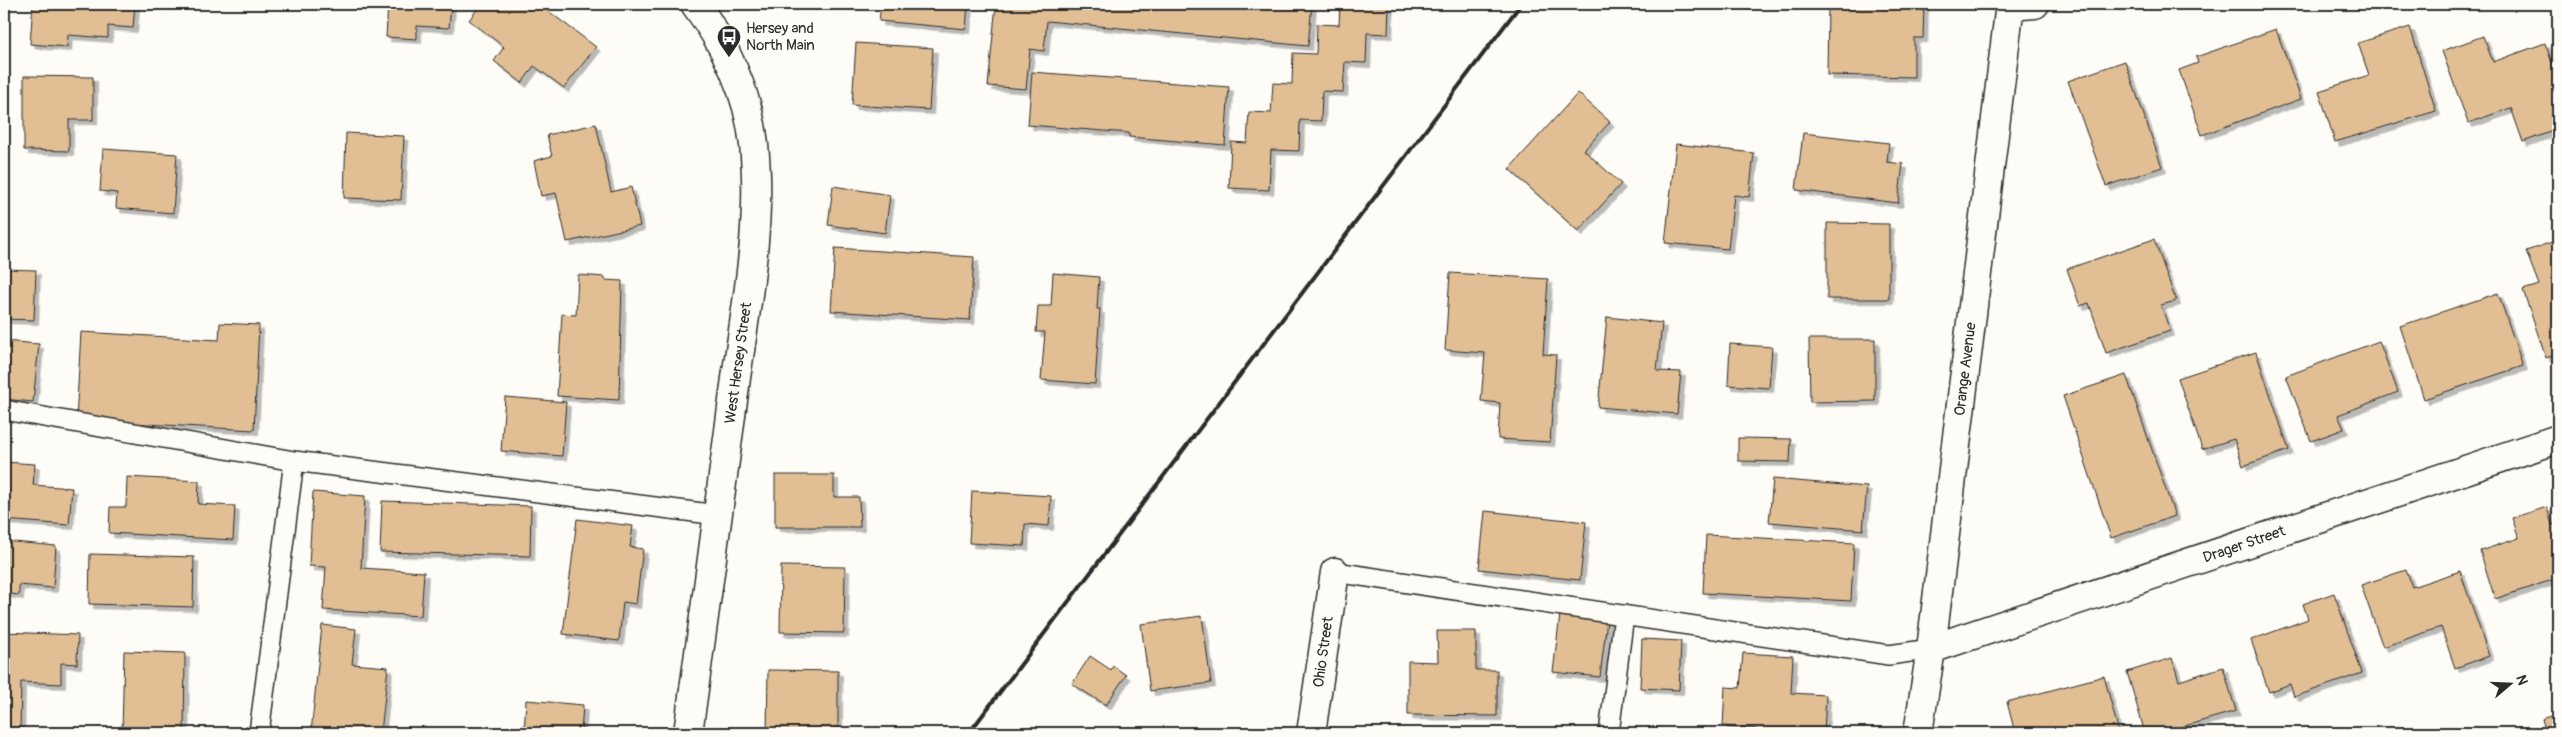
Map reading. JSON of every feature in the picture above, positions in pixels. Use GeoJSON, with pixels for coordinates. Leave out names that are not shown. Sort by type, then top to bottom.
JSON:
{"type":"FeatureCollection","features":[{"type":"Feature","properties":{"kind":"street","name":"West Hersey Street"},"geometry":{"type":"LineString","coordinates":[[688,733],[750,273],[757,194],[754,143],[743,96],[729,58],[695,4]]}},
{"type":"Feature","properties":{"kind":"street","name":"Orange Avenue"},"geometry":{"type":"LineString","coordinates":[[1918,733],[2018,5]]}},
{"type":"Feature","properties":{"kind":"street","name":"Drager Street"},"geometry":{"type":"LineString","coordinates":[[1931,649],[2558,439]]}},
{"type":"Feature","properties":{"kind":"street","name":"Ohio Street"},"geometry":{"type":"LineString","coordinates":[[1311,733],[1335,572]]}},
{"type":"Feature","properties":{"kind":"lane"},"geometry":{"type":"LineString","coordinates":[[4,410],[294,461],[718,514]]}},
{"type":"Feature","properties":{"kind":"lane"},"geometry":{"type":"LineString","coordinates":[[258,733],[294,461]]}},
{"type":"Feature","properties":{"kind":"lane"},"geometry":{"type":"LineString","coordinates":[[1335,572],[1890,655],[1931,649]]}},
{"type":"Feature","properties":{"kind":"lane"},"geometry":{"type":"LineString","coordinates":[[1609,733],[1624,615]]}},
{"type":"Feature","properties":{"kind":"building"},"geometry":{"type":"Polygon","coordinates":[[[33,4],[135,4],[133,28],[108,26],[108,38],[68,35],[67,47],[30,44],[33,4]]]}},
{"type":"Feature","properties":{"kind":"building"},"geometry":{"type":"Polygon","coordinates":[[[388,4],[451,4],[449,28],[417,26],[417,39],[386,37],[388,4]]]}},
{"type":"Feature","properties":{"kind":"building"},"geometry":{"type":"Polygon","coordinates":[[[481,4],[539,4],[596,47],[564,88],[534,66],[522,83],[494,61],[504,47],[469,20],[481,4]]]}},
{"type":"Feature","properties":{"kind":"building"},"geometry":{"type":"Polygon","coordinates":[[[881,4],[968,4],[966,29],[879,21],[881,4]]]}},
{"type":"Feature","properties":{"kind":"building"},"geometry":{"type":"Polygon","coordinates":[[[996,4],[1312,4],[1308,46],[1047,21],[1044,51],[1030,49],[1026,89],[988,86],[996,4]]]}},
{"type":"Feature","properties":{"kind":"building"},"geometry":{"type":"Polygon","coordinates":[[[1340,4],[1389,4],[1388,34],[1367,33],[1366,63],[1345,62],[1343,92],[1322,91],[1321,121],[1300,120],[1299,151],[1271,150],[1269,190],[1229,188],[1231,142],[1247,143],[1249,112],[1271,113],[1273,83],[1292,84],[1293,53],[1316,54],[1317,24],[1339,25],[1340,4]]]}},
{"type":"Feature","properties":{"kind":"building"},"geometry":{"type":"Polygon","coordinates":[[[1828,4],[1924,4],[1923,38],[1914,38],[1914,77],[1827,75],[1828,4]]]}},
{"type":"Feature","properties":{"kind":"building"},"geometry":{"type":"Polygon","coordinates":[[[2410,27],[2436,111],[2335,142],[2319,91],[2369,75],[2358,43],[2410,27]]]}},
{"type":"Feature","properties":{"kind":"building"},"geometry":{"type":"Polygon","coordinates":[[[2276,29],[2301,99],[2202,135],[2179,70],[2198,63],[2196,57],[2276,29]]]}},
{"type":"Feature","properties":{"kind":"building"},"geometry":{"type":"Polygon","coordinates":[[[2483,36],[2493,62],[2545,43],[2558,79],[2558,129],[2523,142],[2511,108],[2468,123],[2442,51],[2483,36]]]}},
{"type":"Feature","properties":{"kind":"building"},"geometry":{"type":"Polygon","coordinates":[[[856,43],[933,48],[929,110],[852,105],[856,43]]]}},
{"type":"Feature","properties":{"kind":"building"},"geometry":{"type":"Polygon","coordinates":[[[2125,61],[2162,167],[2106,186],[2068,81],[2125,61]]]}},
{"type":"Feature","properties":{"kind":"building"},"geometry":{"type":"Polygon","coordinates":[[[1032,72],[1229,87],[1225,145],[1129,137],[1129,133],[1028,125],[1032,72]]]}},
{"type":"Feature","properties":{"kind":"building"},"geometry":{"type":"Polygon","coordinates":[[[24,76],[93,77],[93,120],[69,120],[69,151],[24,150],[24,76]]]}},
{"type":"Feature","properties":{"kind":"building"},"geometry":{"type":"Polygon","coordinates":[[[1578,93],[1610,122],[1584,150],[1621,184],[1578,231],[1509,169],[1578,93]]]}},
{"type":"Feature","properties":{"kind":"building"},"geometry":{"type":"Polygon","coordinates":[[[596,124],[611,192],[631,187],[640,226],[567,242],[556,193],[541,196],[534,161],[552,156],[547,135],[596,124]]]}},
{"type":"Feature","properties":{"kind":"building"},"geometry":{"type":"Polygon","coordinates":[[[346,133],[404,136],[401,200],[344,198],[346,133]]]}},
{"type":"Feature","properties":{"kind":"building"},"geometry":{"type":"Polygon","coordinates":[[[1803,133],[1889,143],[1887,162],[1903,164],[1898,203],[1796,190],[1803,133]]]}},
{"type":"Feature","properties":{"kind":"building"},"geometry":{"type":"Polygon","coordinates":[[[1676,144],[1754,153],[1749,197],[1734,195],[1728,249],[1665,243],[1676,144]]]}},
{"type":"Feature","properties":{"kind":"building"},"geometry":{"type":"Polygon","coordinates":[[[103,149],[177,154],[173,213],[116,208],[117,193],[100,191],[103,149]]]}},
{"type":"Feature","properties":{"kind":"building"},"geometry":{"type":"Polygon","coordinates":[[[833,186],[890,195],[885,233],[828,225],[833,186]]]}},
{"type":"Feature","properties":{"kind":"building"},"geometry":{"type":"Polygon","coordinates":[[[1827,223],[1889,224],[1889,299],[1827,299],[1827,223]]]}},
{"type":"Feature","properties":{"kind":"building"},"geometry":{"type":"Polygon","coordinates":[[[2154,239],[2176,301],[2161,305],[2170,331],[2106,353],[2089,303],[2080,306],[2067,269],[2154,239]]]}},
{"type":"Feature","properties":{"kind":"building"},"geometry":{"type":"Polygon","coordinates":[[[2558,240],[2558,354],[2546,358],[2523,290],[2539,285],[2526,251],[2558,240]]]}},
{"type":"Feature","properties":{"kind":"building"},"geometry":{"type":"Polygon","coordinates":[[[835,248],[974,257],[970,320],[831,311],[835,248]]]}},
{"type":"Feature","properties":{"kind":"building"},"geometry":{"type":"Polygon","coordinates":[[[4,269],[36,270],[34,320],[4,319],[4,269]]]}},
{"type":"Feature","properties":{"kind":"building"},"geometry":{"type":"Polygon","coordinates":[[[1053,273],[1099,277],[1097,309],[1100,309],[1095,384],[1041,380],[1045,332],[1036,332],[1038,306],[1051,306],[1053,273]]]}},
{"type":"Feature","properties":{"kind":"building"},"geometry":{"type":"Polygon","coordinates":[[[1450,273],[1548,279],[1543,354],[1556,355],[1550,442],[1498,439],[1500,403],[1481,401],[1485,353],[1445,350],[1450,273]]]}},
{"type":"Feature","properties":{"kind":"building"},"geometry":{"type":"Polygon","coordinates":[[[578,275],[605,277],[605,280],[622,281],[619,400],[557,396],[562,314],[576,315],[578,275]]]}},
{"type":"Feature","properties":{"kind":"building"},"geometry":{"type":"Polygon","coordinates":[[[2498,293],[2523,366],[2424,399],[2400,326],[2498,293]]]}},
{"type":"Feature","properties":{"kind":"building"},"geometry":{"type":"Polygon","coordinates":[[[1607,317],[1662,323],[1657,371],[1681,372],[1677,414],[1598,407],[1607,317]]]}},
{"type":"Feature","properties":{"kind":"building"},"geometry":{"type":"Polygon","coordinates":[[[220,323],[259,325],[254,430],[76,420],[81,332],[219,340],[220,323]]]}},
{"type":"Feature","properties":{"kind":"building"},"geometry":{"type":"Polygon","coordinates":[[[1809,339],[1875,339],[1875,401],[1810,402],[1809,339]]]}},
{"type":"Feature","properties":{"kind":"building"},"geometry":{"type":"Polygon","coordinates":[[[4,341],[39,344],[33,402],[4,399],[4,341]]]}},
{"type":"Feature","properties":{"kind":"building"},"geometry":{"type":"Polygon","coordinates":[[[2379,341],[2398,392],[2338,415],[2344,429],[2311,441],[2286,376],[2379,341]]]}},
{"type":"Feature","properties":{"kind":"building"},"geometry":{"type":"Polygon","coordinates":[[[1730,344],[1772,347],[1769,388],[1728,385],[1730,344]]]}},
{"type":"Feature","properties":{"kind":"building"},"geometry":{"type":"Polygon","coordinates":[[[2256,352],[2289,450],[2243,466],[2234,439],[2202,449],[2178,378],[2256,352]]]}},
{"type":"Feature","properties":{"kind":"building"},"geometry":{"type":"Polygon","coordinates":[[[2126,375],[2175,516],[2111,538],[2063,396],[2126,375]]]}},
{"type":"Feature","properties":{"kind":"building"},"geometry":{"type":"Polygon","coordinates":[[[505,397],[566,402],[562,456],[501,451],[505,397]]]}},
{"type":"Feature","properties":{"kind":"building"},"geometry":{"type":"Polygon","coordinates":[[[1738,438],[1791,439],[1790,462],[1738,461],[1738,438]]]}},
{"type":"Feature","properties":{"kind":"building"},"geometry":{"type":"Polygon","coordinates":[[[4,462],[35,464],[33,485],[72,488],[69,525],[4,520],[4,462]]]}},
{"type":"Feature","properties":{"kind":"building"},"geometry":{"type":"Polygon","coordinates":[[[775,475],[834,475],[834,497],[859,497],[860,527],[775,527],[775,475]]]}},
{"type":"Feature","properties":{"kind":"building"},"geometry":{"type":"Polygon","coordinates":[[[127,477],[199,481],[198,504],[235,506],[233,540],[109,533],[110,507],[126,507],[127,477]]]}},
{"type":"Feature","properties":{"kind":"building"},"geometry":{"type":"Polygon","coordinates":[[[1773,479],[1867,487],[1863,530],[1769,522],[1773,479]]]}},
{"type":"Feature","properties":{"kind":"building"},"geometry":{"type":"Polygon","coordinates":[[[972,491],[1051,496],[1049,526],[1025,524],[1024,546],[969,543],[972,491]]]}},
{"type":"Feature","properties":{"kind":"building"},"geometry":{"type":"Polygon","coordinates":[[[313,492],[365,496],[361,568],[424,572],[421,616],[323,610],[326,567],[309,566],[313,492]]]}},
{"type":"Feature","properties":{"kind":"building"},"geometry":{"type":"Polygon","coordinates":[[[382,501],[531,506],[530,556],[380,552],[382,501]]]}},
{"type":"Feature","properties":{"kind":"building"},"geometry":{"type":"Polygon","coordinates":[[[2547,507],[2552,525],[2558,523],[2558,578],[2495,599],[2480,551],[2519,538],[2512,518],[2547,507]]]}},
{"type":"Feature","properties":{"kind":"building"},"geometry":{"type":"Polygon","coordinates":[[[1485,511],[1586,522],[1580,580],[1479,569],[1485,511]]]}},
{"type":"Feature","properties":{"kind":"building"},"geometry":{"type":"Polygon","coordinates":[[[577,519],[633,526],[630,547],[643,549],[636,604],[623,602],[619,641],[563,634],[577,519]]]}},
{"type":"Feature","properties":{"kind":"building"},"geometry":{"type":"Polygon","coordinates":[[[1706,535],[1854,543],[1851,601],[1703,593],[1706,535]]]}},
{"type":"Feature","properties":{"kind":"building"},"geometry":{"type":"Polygon","coordinates":[[[4,541],[56,546],[53,588],[19,585],[19,595],[4,593],[4,541]]]}},
{"type":"Feature","properties":{"kind":"building"},"geometry":{"type":"Polygon","coordinates":[[[90,554],[194,557],[193,607],[89,604],[90,554]]]}},
{"type":"Feature","properties":{"kind":"building"},"geometry":{"type":"Polygon","coordinates":[[[781,566],[845,567],[844,633],[780,632],[781,566]]]}},
{"type":"Feature","properties":{"kind":"building"},"geometry":{"type":"Polygon","coordinates":[[[2406,570],[2412,587],[2460,571],[2489,656],[2455,668],[2441,627],[2383,647],[2361,585],[2406,570]]]}},
{"type":"Feature","properties":{"kind":"building"},"geometry":{"type":"Polygon","coordinates":[[[2334,593],[2362,673],[2294,697],[2290,684],[2269,692],[2251,640],[2308,619],[2303,604],[2334,593]]]}},
{"type":"Feature","properties":{"kind":"building"},"geometry":{"type":"Polygon","coordinates":[[[1560,614],[1607,620],[1600,677],[1553,672],[1560,614]]]}},
{"type":"Feature","properties":{"kind":"building"},"geometry":{"type":"Polygon","coordinates":[[[1202,616],[1211,683],[1150,691],[1141,624],[1202,616]]]}},
{"type":"Feature","properties":{"kind":"building"},"geometry":{"type":"Polygon","coordinates":[[[322,625],[356,629],[352,664],[388,667],[381,733],[311,733],[322,625]]]}},
{"type":"Feature","properties":{"kind":"building"},"geometry":{"type":"Polygon","coordinates":[[[1437,631],[1476,631],[1476,670],[1497,670],[1497,716],[1408,715],[1408,661],[1438,662],[1437,631]]]}},
{"type":"Feature","properties":{"kind":"building"},"geometry":{"type":"Polygon","coordinates":[[[4,632],[78,635],[77,664],[61,663],[61,684],[21,682],[20,733],[4,733],[4,632]]]}},
{"type":"Feature","properties":{"kind":"building"},"geometry":{"type":"Polygon","coordinates":[[[1642,639],[1681,641],[1679,690],[1640,688],[1642,639]]]}},
{"type":"Feature","properties":{"kind":"building"},"geometry":{"type":"Polygon","coordinates":[[[124,651],[185,653],[184,733],[122,733],[124,651]]]}},
{"type":"Feature","properties":{"kind":"building"},"geometry":{"type":"Polygon","coordinates":[[[1743,653],[1793,656],[1791,693],[1826,695],[1824,733],[1756,733],[1756,729],[1723,726],[1725,687],[1740,688],[1743,653]]]}},
{"type":"Feature","properties":{"kind":"building"},"geometry":{"type":"Polygon","coordinates":[[[1090,656],[1111,670],[1113,666],[1126,675],[1106,705],[1072,684],[1090,656]]]}},
{"type":"Feature","properties":{"kind":"building"},"geometry":{"type":"Polygon","coordinates":[[[2172,658],[2179,681],[2223,667],[2236,711],[2161,733],[2145,733],[2127,672],[2172,658]]]}},
{"type":"Feature","properties":{"kind":"building"},"geometry":{"type":"Polygon","coordinates":[[[768,670],[838,671],[838,733],[767,732],[768,670]]]}},
{"type":"Feature","properties":{"kind":"building"},"geometry":{"type":"Polygon","coordinates":[[[2104,676],[2119,733],[2015,733],[2007,702],[2104,676]]]}},
{"type":"Feature","properties":{"kind":"building"},"geometry":{"type":"Polygon","coordinates":[[[526,700],[583,705],[581,733],[524,733],[526,700]]]}},
{"type":"Feature","properties":{"kind":"building"},"geometry":{"type":"Polygon","coordinates":[[[2558,714],[2558,733],[2546,733],[2542,719],[2558,714]]]}},
{"type":"Feature","properties":{"kind":"railway"},"geometry":{"type":"LineString","coordinates":[[969,733],[1521,4]]}},
{"type":"Feature","properties":{"kind":"place","name":"Hersey and North Main"},"geometry":{"type":"Point","coordinates":[729,58]}}]}
